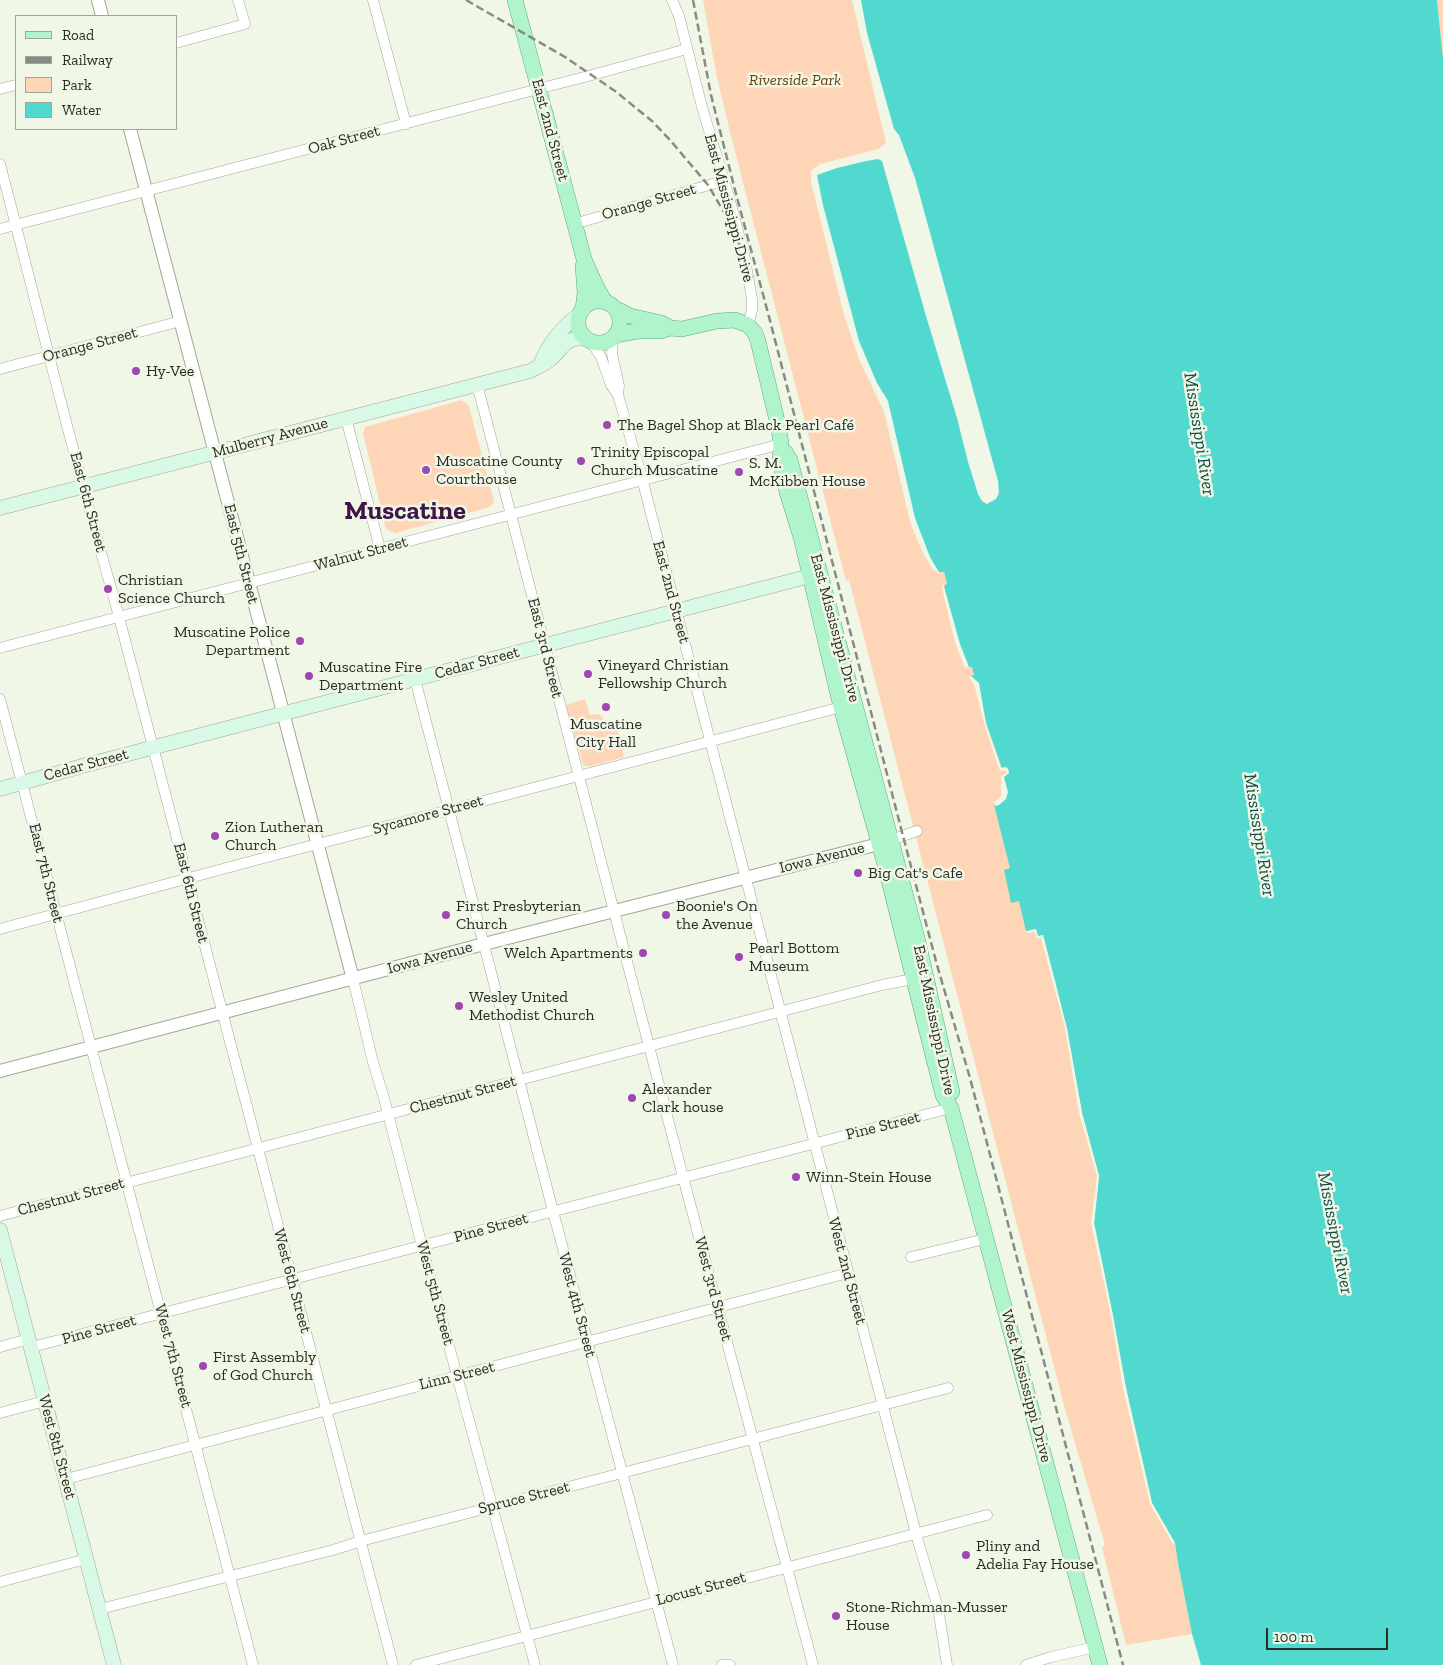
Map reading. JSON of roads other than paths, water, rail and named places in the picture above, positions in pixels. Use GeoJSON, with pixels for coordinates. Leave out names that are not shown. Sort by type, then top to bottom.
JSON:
{"type":"FeatureCollection","features":[{"type":"Feature","properties":{"kind":"main road","name":"East 2nd Street"},"geometry":{"type":"LineString","coordinates":[[516,0],[584,259],[596,286],[610,305]]}},
{"type":"Feature","properties":{"kind":"main road","name":"East 2nd Street"},"geometry":{"type":"LineString","coordinates":[[582,311],[585,293],[584,259]]}},
{"type":"Feature","properties":{"kind":"main road"},"geometry":{"type":"LineString","coordinates":[[540,366],[544,355],[560,330],[592,302],[610,305],[630,316],[682,330],[726,320],[735,320],[748,325]]}},
{"type":"Feature","properties":{"kind":"main road"},"geometry":{"type":"LineString","coordinates":[[610,305],[620,320],[614,336]]}},
{"type":"Feature","properties":{"kind":"main road"},"geometry":{"type":"LineString","coordinates":[[582,311],[579,324],[583,334],[588,339],[602,342],[614,336],[638,331],[661,331],[670,328]]}},
{"type":"Feature","properties":{"kind":"main road","name":"East Mississippi Drive"},"geometry":{"type":"LineString","coordinates":[[748,325],[755,333],[761,351],[781,444],[780,462],[787,492],[885,842],[919,977],[943,1095],[951,1108]]}},
{"type":"Feature","properties":{"kind":"main road","name":"Mulberry Avenue"},"geometry":{"type":"LineString","coordinates":[[0,508],[530,371],[550,360],[570,339],[588,339]]}},
{"type":"Feature","properties":{"kind":"main road","name":"East Mississippi Drive"},"geometry":{"type":"LineString","coordinates":[[781,444],[790,460],[848,705]]}},
{"type":"Feature","properties":{"kind":"main road","name":"Cedar Street"},"geometry":{"type":"LineString","coordinates":[[0,789],[283,713],[810,576]]}},
{"type":"Feature","properties":{"kind":"main road","name":"West Mississippi Drive"},"geometry":{"type":"LineString","coordinates":[[951,1108],[1100,1665]]}},
{"type":"Feature","properties":{"kind":"main road","name":"West 8th Street"},"geometry":{"type":"LineString","coordinates":[[0,1230],[114,1665]]}},
{"type":"Feature","properties":{"kind":"street"},"geometry":{"type":"LineString","coordinates":[[98,0],[102,15]]}},
{"type":"Feature","properties":{"kind":"street"},"geometry":{"type":"LineString","coordinates":[[178,42],[245,24],[238,0]]}},
{"type":"Feature","properties":{"kind":"street"},"geometry":{"type":"LineString","coordinates":[[373,0],[406,124]]}},
{"type":"Feature","properties":{"kind":"street","name":"East Mississippi Drive"},"geometry":{"type":"LineString","coordinates":[[672,0],[679,16],[702,107],[740,240],[752,299],[752,310],[748,325]]}},
{"type":"Feature","properties":{"kind":"street","name":"Oak Street"},"geometry":{"type":"LineString","coordinates":[[0,229],[656,59],[687,48]]}},
{"type":"Feature","properties":{"kind":"street"},"geometry":{"type":"LineString","coordinates":[[0,89],[15,85]]}},
{"type":"Feature","properties":{"kind":"street","name":"East 5th Street"},"geometry":{"type":"LineString","coordinates":[[130,130],[353,979]]}},
{"type":"Feature","properties":{"kind":"street","name":"East 6th Street"},"geometry":{"type":"LineString","coordinates":[[0,164],[222,1013]]}},
{"type":"Feature","properties":{"kind":"street","name":"Orange Street"},"geometry":{"type":"LineString","coordinates":[[574,224],[724,181]]}},
{"type":"Feature","properties":{"kind":"street","name":"Orange Street"},"geometry":{"type":"LineString","coordinates":[[0,369],[181,321]]}},
{"type":"Feature","properties":{"kind":"street","name":"East 2nd Street"},"geometry":{"type":"LineString","coordinates":[[614,336],[612,354],[619,386],[618,395]]}},
{"type":"Feature","properties":{"kind":"street","name":"East 2nd Street"},"geometry":{"type":"LineString","coordinates":[[588,339],[601,357],[611,385],[618,395],[642,480],[744,877]]}},
{"type":"Feature","properties":{"kind":"street","name":"East 3rd Street"},"geometry":{"type":"LineString","coordinates":[[477,384],[614,912]]}},
{"type":"Feature","properties":{"kind":"street"},"geometry":{"type":"LineString","coordinates":[[346,418],[380,549]]}},
{"type":"Feature","properties":{"kind":"street","name":"Walnut Street"},"geometry":{"type":"LineString","coordinates":[[0,648],[781,444]]}},
{"type":"Feature","properties":{"kind":"street","name":"West 4th Street"},"geometry":{"type":"LineString","coordinates":[[415,679],[518,1080],[673,1665]]}},
{"type":"Feature","properties":{"kind":"street","name":"East 7th Street"},"geometry":{"type":"LineString","coordinates":[[0,699],[92,1047]]}},
{"type":"Feature","properties":{"kind":"street","name":"Sycamore Street"},"geometry":{"type":"LineString","coordinates":[[0,928],[848,705]]}},
{"type":"Feature","properties":{"kind":"street","name":"Iowa Avenue"},"geometry":{"type":"LineString","coordinates":[[0,1071],[484,944],[885,842],[917,832]]}},
{"type":"Feature","properties":{"kind":"street","name":"West 2nd Street"},"geometry":{"type":"LineString","coordinates":[[744,877],[916,1533],[938,1608],[947,1665]]}},
{"type":"Feature","properties":{"kind":"street","name":"West 3rd Street"},"geometry":{"type":"LineString","coordinates":[[614,912],[813,1665]]}},
{"type":"Feature","properties":{"kind":"street","name":"Chestnut Street"},"geometry":{"type":"LineString","coordinates":[[0,1216],[919,977]]}},
{"type":"Feature","properties":{"kind":"street","name":"West 5th Street"},"geometry":{"type":"LineString","coordinates":[[353,979],[373,1062],[535,1665]]}},
{"type":"Feature","properties":{"kind":"street","name":"West 6th Street"},"geometry":{"type":"LineString","coordinates":[[222,1013],[393,1665]]}},
{"type":"Feature","properties":{"kind":"street","name":"West 7th Street"},"geometry":{"type":"LineString","coordinates":[[92,1047],[253,1665]]}},
{"type":"Feature","properties":{"kind":"street","name":"Pine Street"},"geometry":{"type":"LineString","coordinates":[[0,1347],[30,1343],[162,1314],[951,1108]]}},
{"type":"Feature","properties":{"kind":"street"},"geometry":{"type":"LineString","coordinates":[[911,1258],[985,1239]]}},
{"type":"Feature","properties":{"kind":"street","name":"Linn Street"},"geometry":{"type":"LineString","coordinates":[[66,1479],[848,1273]]}},
{"type":"Feature","properties":{"kind":"street","name":"Spruce Street"},"geometry":{"type":"LineString","coordinates":[[100,1610],[948,1388]]}},
{"type":"Feature","properties":{"kind":"street"},"geometry":{"type":"LineString","coordinates":[[0,1413],[45,1401]]}},
{"type":"Feature","properties":{"kind":"street","name":"Locust Street"},"geometry":{"type":"LineString","coordinates":[[416,1665],[988,1515]]}},
{"type":"Feature","properties":{"kind":"street"},"geometry":{"type":"LineString","coordinates":[[0,1582],[86,1559]]}},
{"type":"Feature","properties":{"kind":"street"},"geometry":{"type":"LineString","coordinates":[[1026,1665],[1051,1657],[1095,1648]]}},
{"type":"Feature","properties":{"kind":"street"},"geometry":{"type":"LineString","coordinates":[[722,1665],[730,1665]]}},
{"type":"Feature","properties":{"kind":"water","name":"Mississippi River"},"geometry":{"type":"Polygon","coordinates":[[[855,0],[1437,0],[1443,59],[1443,1665],[1201,1665],[1192,1634],[1175,1543],[1152,1503],[1126,1388],[1094,1223],[1099,1176],[1082,1113],[1067,1029],[1043,935],[1038,936],[1036,929],[1026,931],[1019,901],[1011,903],[1004,870],[1010,868],[994,805],[1003,798],[1004,777],[1009,773],[1008,769],[1002,768],[986,723],[976,683],[971,676],[974,675],[972,667],[968,667],[958,643],[944,587],[947,583],[944,572],[939,572],[935,568],[914,525],[886,412],[861,358],[813,172],[880,151],[889,144],[855,0]]]}},
{"type":"Feature","properties":{"kind":"railway"},"geometry":{"type":"LineString","coordinates":[[466,0],[565,57],[615,91],[652,121],[708,185],[724,212],[744,254],[752,278]]}},
{"type":"Feature","properties":{"kind":"railway"},"geometry":{"type":"LineString","coordinates":[[693,0],[711,95],[735,190],[903,836],[937,965],[970,1078],[1123,1665]]}},
{"type":"Feature","properties":{"kind":"place","name":"Hy-Vee"},"geometry":{"type":"Point","coordinates":[136,371]}},
{"type":"Feature","properties":{"kind":"place","name":"The Bagel Shop at Black Pearl Café"},"geometry":{"type":"Point","coordinates":[607,425]}},
{"type":"Feature","properties":{"kind":"place","name":"Trinity Episcopal Church Muscatine"},"geometry":{"type":"Point","coordinates":[581,461]}},
{"type":"Feature","properties":{"kind":"place","name":"Muscatine County Courthouse"},"geometry":{"type":"Point","coordinates":[426,470]}},
{"type":"Feature","properties":{"kind":"place","name":"S. M. McKibben House"},"geometry":{"type":"Point","coordinates":[739,472]}},
{"type":"Feature","properties":{"kind":"place","name":"Christian Science Church"},"geometry":{"type":"Point","coordinates":[108,589]}},
{"type":"Feature","properties":{"kind":"place","name":"Muscatine Police Department"},"geometry":{"type":"Point","coordinates":[300,641]}},
{"type":"Feature","properties":{"kind":"place","name":"Vineyard Christian Fellowship Church"},"geometry":{"type":"Point","coordinates":[588,674]}},
{"type":"Feature","properties":{"kind":"place","name":"Muscatine Fire Department"},"geometry":{"type":"Point","coordinates":[309,676]}},
{"type":"Feature","properties":{"kind":"place","name":"Muscatine City Hall"},"geometry":{"type":"Point","coordinates":[606,707]}},
{"type":"Feature","properties":{"kind":"place","name":"Zion Lutheran Church"},"geometry":{"type":"Point","coordinates":[215,836]}},
{"type":"Feature","properties":{"kind":"place","name":"Big Cat's Cafe"},"geometry":{"type":"Point","coordinates":[858,873]}},
{"type":"Feature","properties":{"kind":"place","name":"First Presbyterian Church"},"geometry":{"type":"Point","coordinates":[446,915]}},
{"type":"Feature","properties":{"kind":"place","name":"Boonie's On the Avenue"},"geometry":{"type":"Point","coordinates":[666,915]}},
{"type":"Feature","properties":{"kind":"place","name":"Welch Apartments"},"geometry":{"type":"Point","coordinates":[643,953]}},
{"type":"Feature","properties":{"kind":"place","name":"Pearl Bottom Museum"},"geometry":{"type":"Point","coordinates":[739,957]}},
{"type":"Feature","properties":{"kind":"place","name":"Wesley United Methodist Church"},"geometry":{"type":"Point","coordinates":[459,1006]}},
{"type":"Feature","properties":{"kind":"place","name":"Alexander Clark house"},"geometry":{"type":"Point","coordinates":[632,1098]}},
{"type":"Feature","properties":{"kind":"place","name":"Winn-Stein House"},"geometry":{"type":"Point","coordinates":[796,1177]}},
{"type":"Feature","properties":{"kind":"place","name":"First Assembly of God Church"},"geometry":{"type":"Point","coordinates":[203,1366]}},
{"type":"Feature","properties":{"kind":"place","name":"Pliny and Adelia Fay House"},"geometry":{"type":"Point","coordinates":[966,1555]}},
{"type":"Feature","properties":{"kind":"place","name":"Stone-Richman-Musser House"},"geometry":{"type":"Point","coordinates":[836,1616]}},
{"type":"Feature","properties":{"kind":"district","name":"Muscatine"},"geometry":{"type":"Point","coordinates":[405,512]}},
{"type":"Feature","properties":{"kind":"park label","name":"Riverside Park"},"geometry":{"type":"Point","coordinates":[795,80]}}]}
